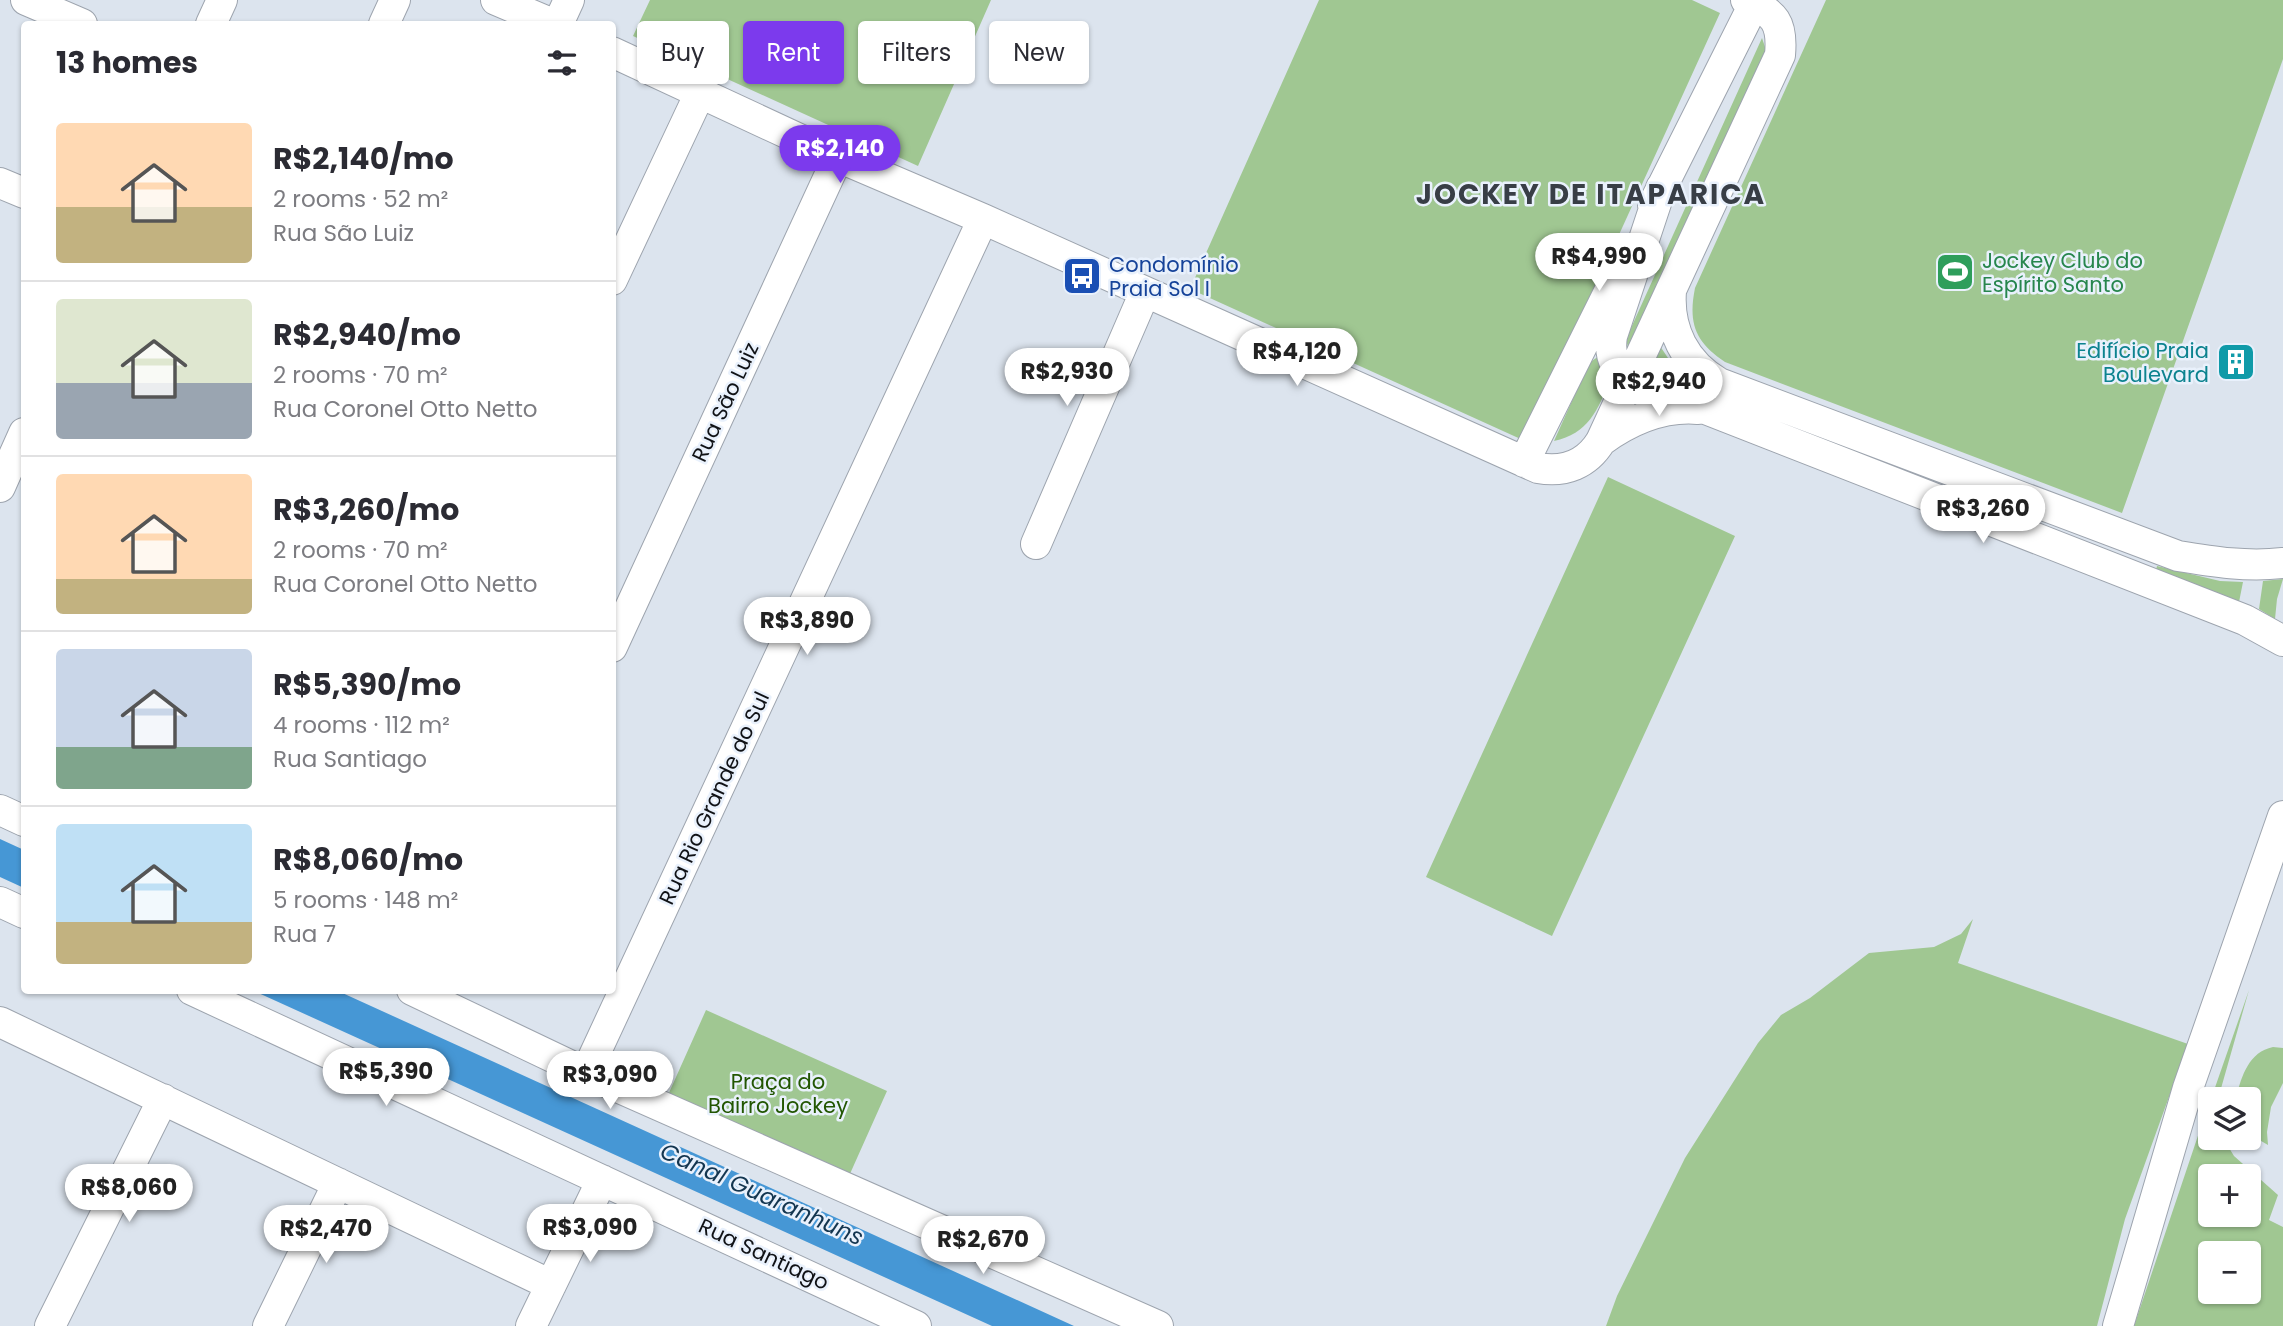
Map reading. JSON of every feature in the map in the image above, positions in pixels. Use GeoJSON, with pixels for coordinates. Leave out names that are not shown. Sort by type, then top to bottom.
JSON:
{"type":"FeatureCollection","features":[{"type":"Feature","properties":{"kind":"street"},"geometry":{"type":"LineString","coordinates":[[26,0],[75,21]]}},
{"type":"Feature","properties":{"kind":"street"},"geometry":{"type":"LineString","coordinates":[[212,21],[222,0]]}},
{"type":"Feature","properties":{"kind":"street"},"geometry":{"type":"LineString","coordinates":[[385,21],[395,0]]}},
{"type":"Feature","properties":{"kind":"street"},"geometry":{"type":"LineString","coordinates":[[496,0],[548,21]]}},
{"type":"Feature","properties":{"kind":"street"},"geometry":{"type":"LineString","coordinates":[[558,21],[569,0]]}},
{"type":"Feature","properties":{"kind":"street"},"geometry":{"type":"LineString","coordinates":[[616,54],[838,157],[983,219],[1524,462],[1549,470],[1570,468],[1588,457],[1601,441],[1780,54],[1782,36],[1774,18],[1752,1],[1524,462]]}},
{"type":"Feature","properties":{"kind":"street"},"geometry":{"type":"LineString","coordinates":[[616,272],[700,93]]}},
{"type":"Feature","properties":{"kind":"street","name":"Rua São Luiz"},"geometry":{"type":"LineString","coordinates":[[616,639],[838,157]]}},
{"type":"Feature","properties":{"kind":"street"},"geometry":{"type":"LineString","coordinates":[[0,183],[21,192]]}},
{"type":"Feature","properties":{"kind":"street"},"geometry":{"type":"LineString","coordinates":[[1661,188],[1610,345],[1614,363],[1629,379],[2245,620],[2283,641]]}},
{"type":"Feature","properties":{"kind":"street","name":"Rua Rio Grande do Sul"},"geometry":{"type":"LineString","coordinates":[[586,1073],[983,219]]}},
{"type":"Feature","properties":{"kind":"street"},"geometry":{"type":"LineString","coordinates":[[1671,287],[1672,319],[1683,348],[1698,368],[1719,383],[2178,556],[2256,566],[2283,563]]}},
{"type":"Feature","properties":{"kind":"street"},"geometry":{"type":"LineString","coordinates":[[1036,544],[1146,292]]}},
{"type":"Feature","properties":{"kind":"street"},"geometry":{"type":"LineString","coordinates":[[1601,441],[1625,425],[1651,414],[1689,408],[1708,410]]}},
{"type":"Feature","properties":{"kind":"street"},"geometry":{"type":"LineString","coordinates":[[0,487],[21,440]]}},
{"type":"Feature","properties":{"kind":"street"},"geometry":{"type":"LineString","coordinates":[[2118,1326],[2188,1088],[2283,816]]}},
{"type":"Feature","properties":{"kind":"street"},"geometry":{"type":"LineString","coordinates":[[0,902],[21,912]]}},
{"type":"Feature","properties":{"kind":"street","name":"Rua Santiago"},"geometry":{"type":"LineString","coordinates":[[201,994],[602,1180],[873,1316],[916,1326]]}},
{"type":"Feature","properties":{"kind":"street"},"geometry":{"type":"LineString","coordinates":[[432,994],[451,998],[586,1073],[1158,1326]]}},
{"type":"Feature","properties":{"kind":"street"},"geometry":{"type":"LineString","coordinates":[[0,1022],[551,1285]]}},
{"type":"Feature","properties":{"kind":"street"},"geometry":{"type":"LineString","coordinates":[[50,1326],[163,1099]]}},
{"type":"Feature","properties":{"kind":"street"},"geometry":{"type":"LineString","coordinates":[[531,1326],[602,1180]]}},
{"type":"Feature","properties":{"kind":"street"},"geometry":{"type":"LineString","coordinates":[[268,1326],[338,1183]]}},
{"type":"Feature","properties":{"kind":"green space"},"geometry":{"type":"Polygon","coordinates":[[[650,0],[991,0],[975,36],[975,21],[858,21],[858,84],[954,84],[918,166],[729,80],[729,21],[640,21],[650,0]]]}},
{"type":"Feature","properties":{"kind":"green space"},"geometry":{"type":"Polygon","coordinates":[[[1319,0],[1692,0],[1720,13],[1525,441],[1190,289],[1319,0]]]}},
{"type":"Feature","properties":{"kind":"green space","name":"Jockey Club do Espírito Santo"},"geometry":{"type":"Polygon","coordinates":[[[1826,0],[2283,0],[2283,59],[2122,513],[1725,362],[1700,339],[1693,312],[1695,288],[1826,0]]]}},
{"type":"Feature","properties":{"kind":"green space"},"geometry":{"type":"Polygon","coordinates":[[[1762,38],[1766,50],[1629,352],[1626,339],[1762,38]]]}},
{"type":"Feature","properties":{"kind":"green space"},"geometry":{"type":"Polygon","coordinates":[[[1660,346],[1678,373],[1707,392],[1704,398],[1648,376],[1660,346]]]}},
{"type":"Feature","properties":{"kind":"green space"},"geometry":{"type":"Polygon","coordinates":[[[1599,356],[1610,380],[1596,411],[1575,433],[1554,441],[1589,363],[1599,356]]]}},
{"type":"Feature","properties":{"kind":"green space"},"geometry":{"type":"Polygon","coordinates":[[[1608,477],[1735,536],[1552,936],[1426,877],[1608,477]]]}},
{"type":"Feature","properties":{"kind":"green space"},"geometry":{"type":"Polygon","coordinates":[[[2157,566],[2220,581],[2243,582],[2239,602],[2156,570],[2157,566]]]}},
{"type":"Feature","properties":{"kind":"green space"},"geometry":{"type":"Polygon","coordinates":[[[2283,579],[2275,619],[2259,609],[2263,581],[2283,579]]]}},
{"type":"Feature","properties":{"kind":"green space"},"geometry":{"type":"Polygon","coordinates":[[[1973,919],[1958,963],[2188,1044],[2125,1219],[2097,1326],[1606,1326],[1617,1296],[1685,1158],[1758,1043],[1781,1015],[1810,998],[1869,953],[1934,947],[1961,934],[1973,919]]]}},
{"type":"Feature","properties":{"kind":"green space"},"geometry":{"type":"Polygon","coordinates":[[[2249,990],[2221,1087],[2215,1087],[2249,990]]]}},
{"type":"Feature","properties":{"kind":"green space","name":"Praça do Bairro Jockey"},"geometry":{"type":"Polygon","coordinates":[[[706,1010],[887,1091],[849,1176],[668,1095],[706,1010]]]}},
{"type":"Feature","properties":{"kind":"green space"},"geometry":{"type":"Polygon","coordinates":[[[2283,1048],[2283,1083],[2271,1107],[2268,1145],[2261,1141],[2261,1087],[2239,1087],[2252,1059],[2265,1050],[2283,1048]]]}},
{"type":"Feature","properties":{"kind":"green space"},"geometry":{"type":"Polygon","coordinates":[[[2198,1136],[2198,1150],[2230,1150],[2243,1164],[2198,1164],[2198,1227],[2261,1227],[2261,1180],[2278,1195],[2269,1220],[2283,1227],[2283,1326],[2134,1326],[2198,1136]]]}},
{"type":"Feature","properties":{"kind":"water"},"geometry":{"type":"Polygon","coordinates":[[[0,839],[21,849],[21,887],[0,877],[0,839]]]}},
{"type":"Feature","properties":{"kind":"water","name":"Canal Guaranhuns"},"geometry":{"type":"Polygon","coordinates":[[[261,994],[345,994],[1074,1326],[992,1326],[261,994]]]}},
{"type":"Feature","properties":{"kind":"place","name":"Jockey Club do Espírito Santo"},"geometry":{"type":"Point","coordinates":[1955,272]}},
{"type":"Feature","properties":{"kind":"place","name":"Condomínio Praia Sol I"},"geometry":{"type":"Point","coordinates":[1082,276]}},
{"type":"Feature","properties":{"kind":"place","name":"Edifício Praia Boulevard"},"geometry":{"type":"Point","coordinates":[2236,362]}},
{"type":"Feature","properties":{"kind":"district","name":"JOCKEY DE ITAPARICA"},"geometry":{"type":"Point","coordinates":[1591,194]}}]}
